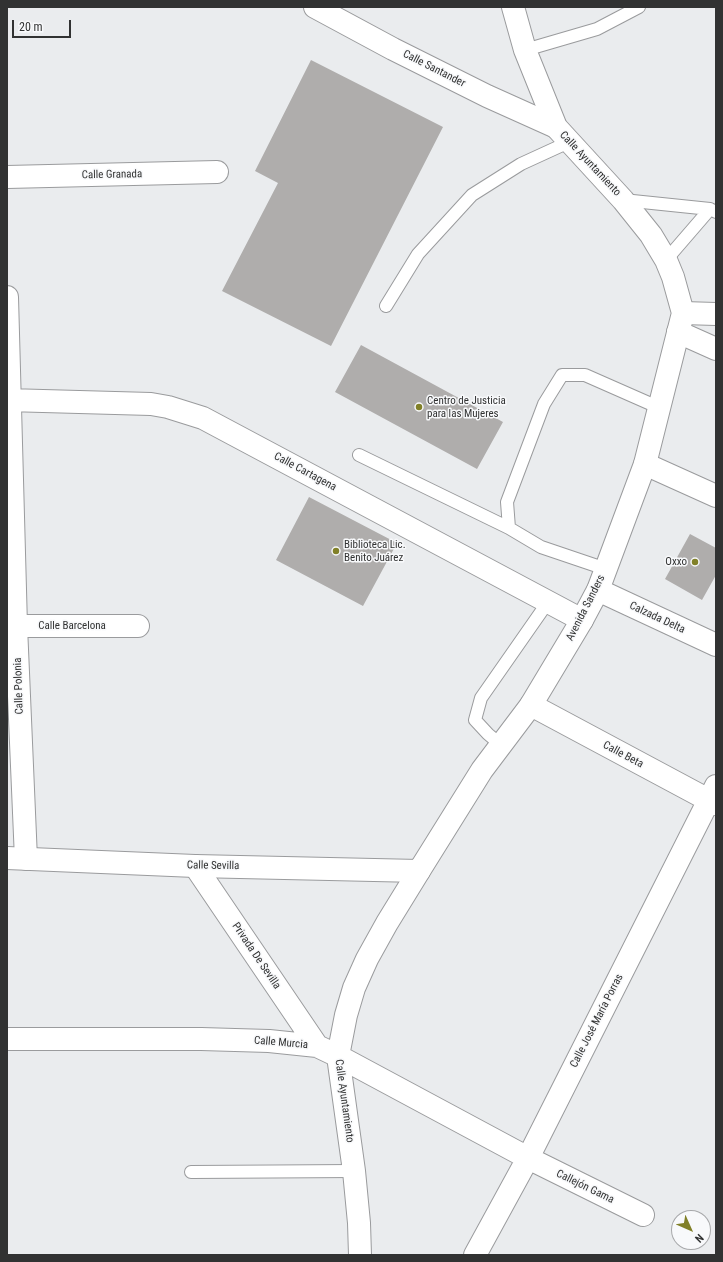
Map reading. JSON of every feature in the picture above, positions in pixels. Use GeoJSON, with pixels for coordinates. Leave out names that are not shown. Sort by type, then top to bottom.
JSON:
{"type":"FeatureCollection","features":[{"type":"Feature","properties":{"kind":"street","name":"Calle Santander"},"geometry":{"type":"LineString","coordinates":[[315,7],[393,49],[563,135]]}},
{"type":"Feature","properties":{"kind":"street","name":"Calle Ayuntamiento"},"geometry":{"type":"LineString","coordinates":[[513,7],[525,50],[563,135],[623,200],[650,235],[666,260],[673,277],[681,322]]}},
{"type":"Feature","properties":{"kind":"street","name":"Calle Granada"},"geometry":{"type":"LineString","coordinates":[[7,177],[217,172]]}},
{"type":"Feature","properties":{"kind":"street","name":"Calle Polonia"},"geometry":{"type":"LineString","coordinates":[[7,297],[16,859]]}},
{"type":"Feature","properties":{"kind":"street"},"geometry":{"type":"LineString","coordinates":[[681,322],[716,314]]}},
{"type":"Feature","properties":{"kind":"street"},"geometry":{"type":"LineString","coordinates":[[681,322],[716,349]]}},
{"type":"Feature","properties":{"kind":"street","name":"Avenida Sanders"},"geometry":{"type":"LineString","coordinates":[[420,870],[482,770],[530,705],[582,620],[598,590],[646,464],[681,322]]}},
{"type":"Feature","properties":{"kind":"street","name":"Calle Cartagena"},"geometry":{"type":"LineString","coordinates":[[8,400],[151,404],[168,407],[203,418],[582,620]]}},
{"type":"Feature","properties":{"kind":"street"},"geometry":{"type":"LineString","coordinates":[[646,464],[716,496]]}},
{"type":"Feature","properties":{"kind":"street","name":"Calzada Delta"},"geometry":{"type":"LineString","coordinates":[[598,590],[716,645]]}},
{"type":"Feature","properties":{"kind":"street","name":"Calle Barcelona"},"geometry":{"type":"LineString","coordinates":[[12,626],[138,626]]}},
{"type":"Feature","properties":{"kind":"street","name":"Calle Beta"},"geometry":{"type":"LineString","coordinates":[[530,705],[714,797]]}},
{"type":"Feature","properties":{"kind":"street","name":"Calle José María Porras"},"geometry":{"type":"LineString","coordinates":[[475,1255],[528,1158],[714,797]]}},
{"type":"Feature","properties":{"kind":"street","name":"Calle Sevilla"},"geometry":{"type":"LineString","coordinates":[[16,859],[195,866],[420,870]]}},
{"type":"Feature","properties":{"kind":"street","name":"Privada De Sevilla"},"geometry":{"type":"LineString","coordinates":[[195,866],[317,1046]]}},
{"type":"Feature","properties":{"kind":"street","name":"Calle Ayuntamiento"},"geometry":{"type":"LineString","coordinates":[[360,1255],[359,1223],[354,1171],[338,1056],[346,1015],[354,988],[367,959],[420,870]]}},
{"type":"Feature","properties":{"kind":"street","name":"Calle Murcia"},"geometry":{"type":"LineString","coordinates":[[7,1039],[201,1039],[269,1041],[317,1046],[528,1158]]}},
{"type":"Feature","properties":{"kind":"street","name":"Callejón Gama"},"geometry":{"type":"LineString","coordinates":[[528,1158],[643,1215]]}},
{"type":"Feature","properties":{"kind":"lane"},"geometry":{"type":"LineString","coordinates":[[525,50],[597,29],[639,7]]}},
{"type":"Feature","properties":{"kind":"lane"},"geometry":{"type":"LineString","coordinates":[[386,306],[418,254],[472,195],[563,135]]}},
{"type":"Feature","properties":{"kind":"lane"},"geometry":{"type":"LineString","coordinates":[[623,200],[713,210]]}},
{"type":"Feature","properties":{"kind":"lane"},"geometry":{"type":"LineString","coordinates":[[666,260],[713,210]]}},
{"type":"Feature","properties":{"kind":"lane"},"geometry":{"type":"LineString","coordinates":[[509,528],[507,502],[544,404],[562,375],[585,375],[660,408]]}},
{"type":"Feature","properties":{"kind":"lane"},"geometry":{"type":"LineString","coordinates":[[359,455],[509,528],[541,547],[606,569]]}},
{"type":"Feature","properties":{"kind":"lane"},"geometry":{"type":"LineString","coordinates":[[501,745],[475,720],[481,698],[548,602]]}},
{"type":"Feature","properties":{"kind":"lane"},"geometry":{"type":"LineString","coordinates":[[191,1172],[354,1171]]}},
{"type":"Feature","properties":{"kind":"building"},"geometry":{"type":"Polygon","coordinates":[[[311,60],[443,127],[331,346],[222,291],[278,183],[255,171],[311,60]]]}},
{"type":"Feature","properties":{"kind":"building","name":"Centro de Justicia para las Mujeres"},"geometry":{"type":"Polygon","coordinates":[[[361,345],[503,422],[477,469],[335,392],[361,345]]]}},
{"type":"Feature","properties":{"kind":"building","name":"Biblioteca Lic. Benito Juárez"},"geometry":{"type":"Polygon","coordinates":[[[309,497],[397,543],[363,606],[276,560],[309,497]]]}},
{"type":"Feature","properties":{"kind":"building","name":"Oxxo"},"geometry":{"type":"Polygon","coordinates":[[[690,534],[716,548],[716,575],[702,600],[665,579],[690,534]]]}},
{"type":"Feature","properties":{"kind":"place","name":"Centro de Justicia para las Mujeres"},"geometry":{"type":"Point","coordinates":[419,407]}},
{"type":"Feature","properties":{"kind":"place","name":"Biblioteca Lic. Benito Juárez"},"geometry":{"type":"Point","coordinates":[336,551]}},
{"type":"Feature","properties":{"kind":"place","name":"Oxxo"},"geometry":{"type":"Point","coordinates":[695,562]}}]}
